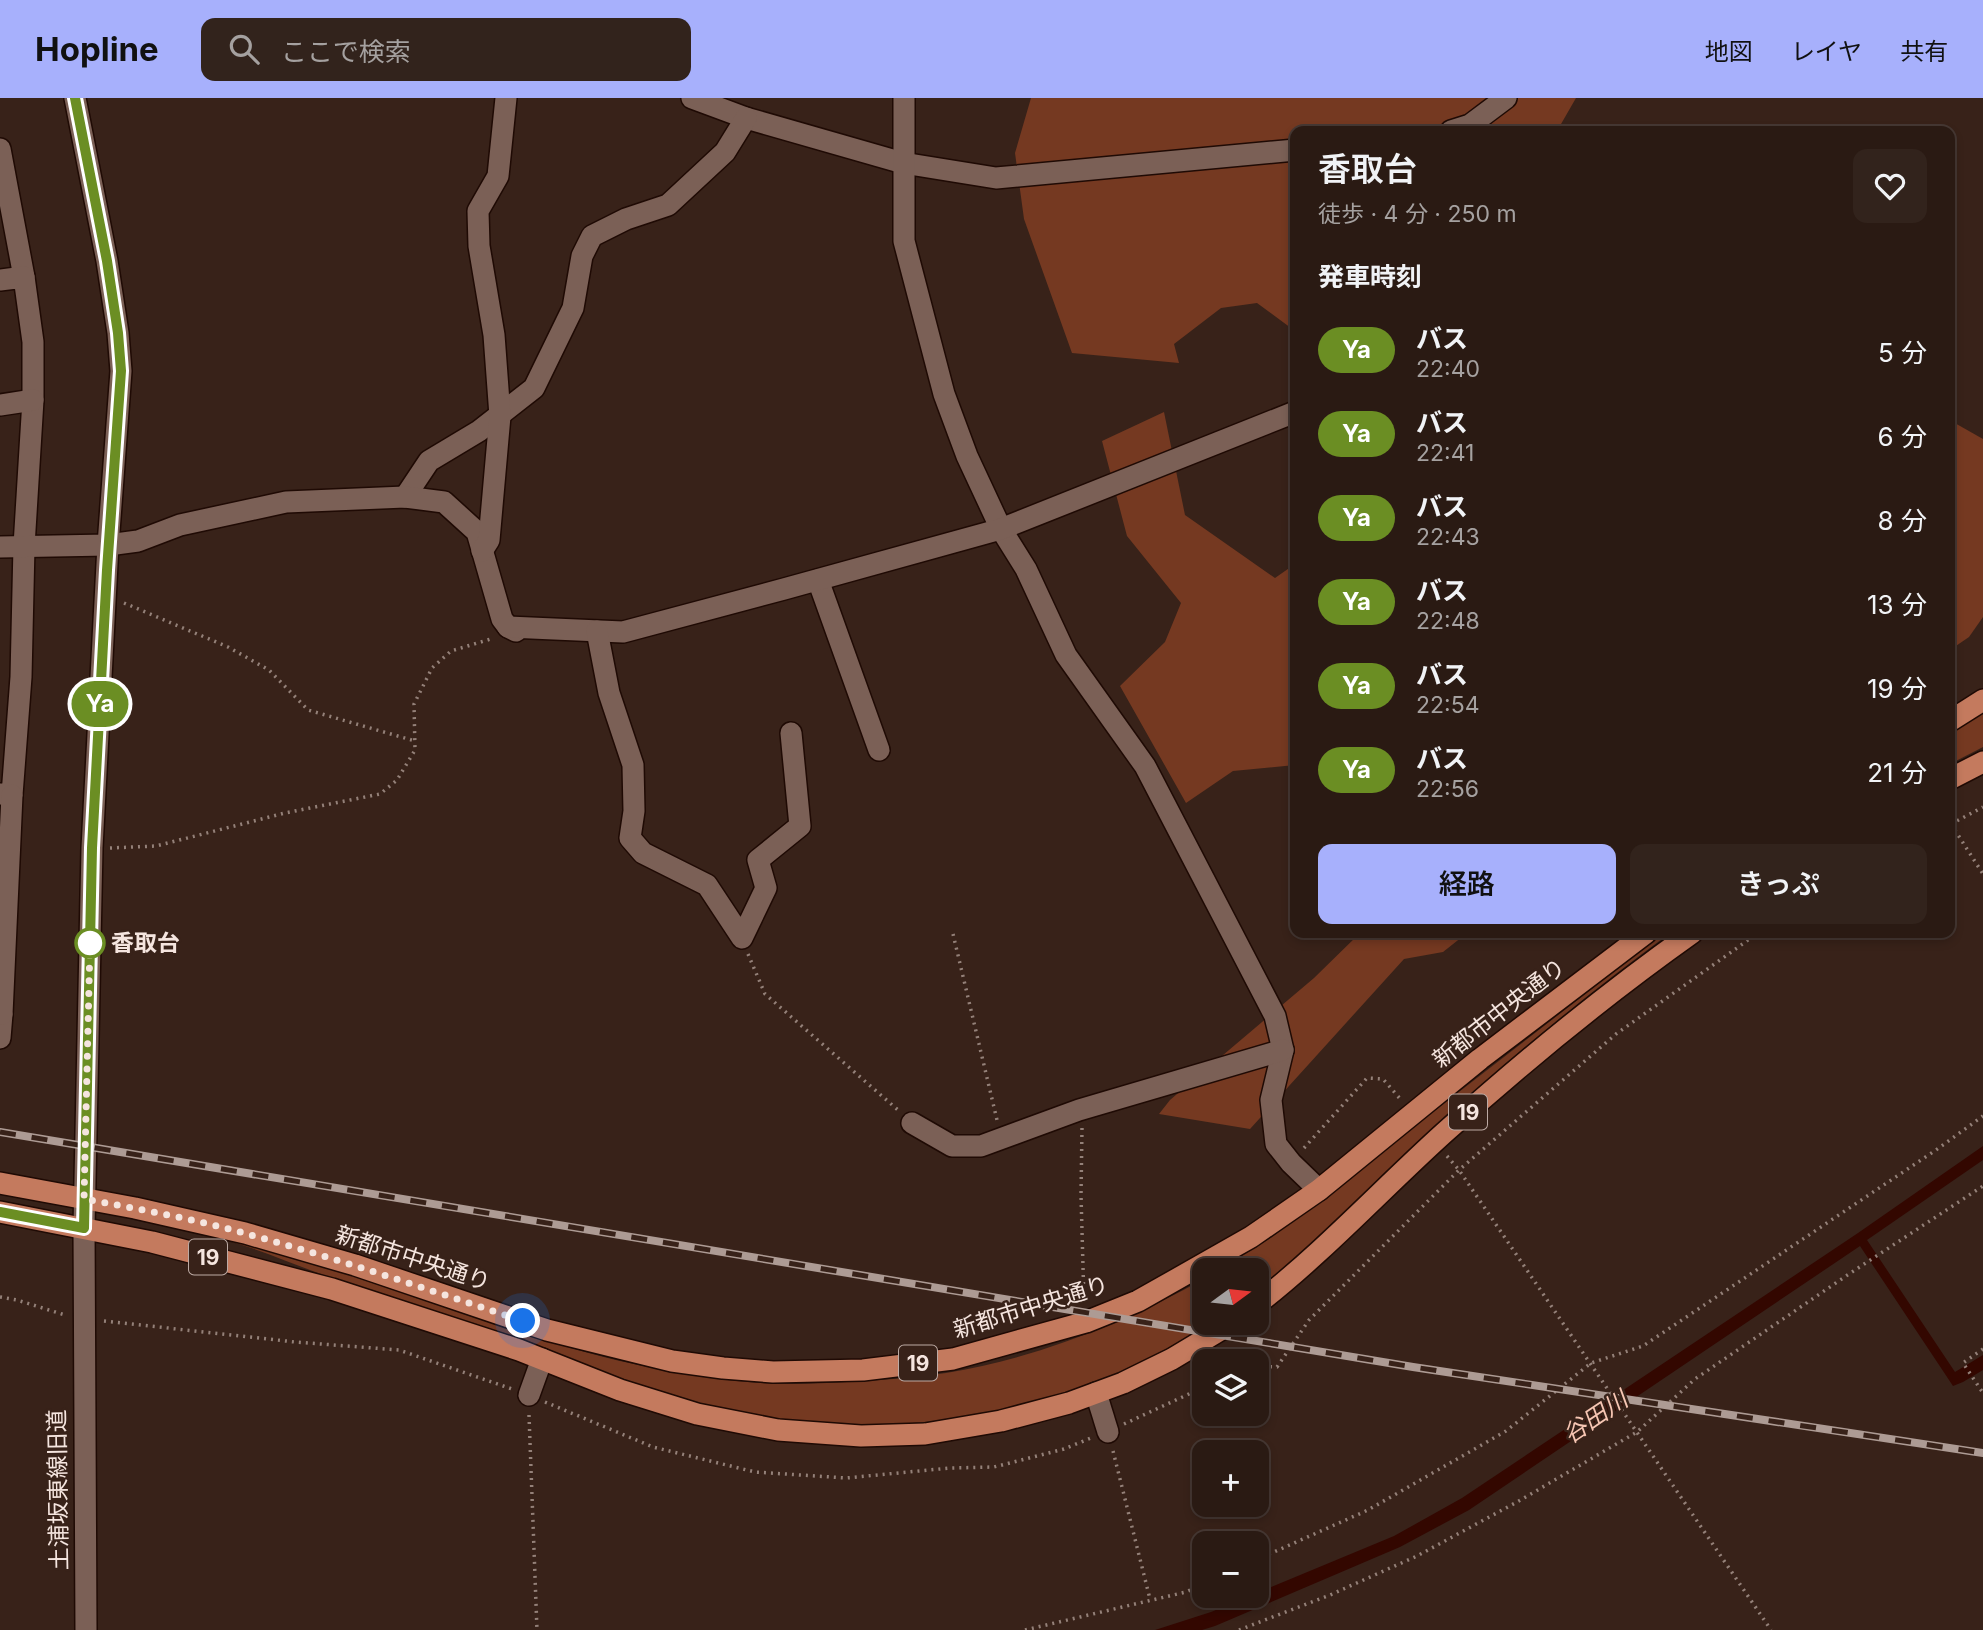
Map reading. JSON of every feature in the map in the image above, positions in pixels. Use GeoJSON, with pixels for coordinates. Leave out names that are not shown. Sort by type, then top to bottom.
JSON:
{"type":"FeatureCollection","features":[{"type":"Feature","properties":{"kind":"main road"},"geometry":{"type":"LineString","coordinates":[[1955,718],[1983,700]]}},
{"type":"Feature","properties":{"kind":"main road"},"geometry":{"type":"LineString","coordinates":[[1955,776],[1983,762]]}},
{"type":"Feature","properties":{"kind":"main road","name":"新都市中央通り"},"geometry":{"type":"LineString","coordinates":[[0,1183],[135,1208],[245,1233],[355,1265],[547,1329],[673,1361],[773,1372],[863,1370],[953,1359],[1086,1322],[1138,1301],[1251,1237],[1319,1190],[1480,1059],[1639,938]]}},
{"type":"Feature","properties":{"kind":"main road","name":"19"},"geometry":{"type":"LineString","coordinates":[[1269,1295],[1296,1274],[1443,1134],[1532,1056],[1685,938]]}},
{"type":"Feature","properties":{"kind":"main road","name":"19"},"geometry":{"type":"LineString","coordinates":[[0,1212],[152,1242],[332,1289],[542,1359],[620,1390],[697,1414],[778,1430],[861,1436],[925,1434],[1001,1422],[1069,1404],[1097,1393],[1172,1359],[1212,1335]]}},
{"type":"Feature","properties":{"kind":"street","name":"土浦坂東線旧道"},"geometry":{"type":"LineString","coordinates":[[75,98],[107,261],[121,371],[108,545],[92,848],[84,1199],[86,1630]]}},
{"type":"Feature","properties":{"kind":"street"},"geometry":{"type":"LineString","coordinates":[[482,551],[489,540],[500,416],[495,335],[479,246],[478,211],[498,176],[506,98]]}},
{"type":"Feature","properties":{"kind":"street"},"geometry":{"type":"LineString","coordinates":[[692,98],[746,118],[903,163],[996,178],[1290,149]]}},
{"type":"Feature","properties":{"kind":"street"},"geometry":{"type":"LineString","coordinates":[[904,98],[904,241],[941,381],[967,456],[1001,529],[1026,569],[1066,655],[1145,766],[1275,1016],[1283,1050],[1271,1100],[1276,1144],[1319,1190]]}},
{"type":"Feature","properties":{"kind":"street"},"geometry":{"type":"LineString","coordinates":[[1468,126],[1506,98]]}},
{"type":"Feature","properties":{"kind":"street"},"geometry":{"type":"LineString","coordinates":[[405,497],[429,461],[500,416],[534,388],[573,307],[582,256],[592,236],[626,219],[668,205],[725,152],[746,118]]}},
{"type":"Feature","properties":{"kind":"street"},"geometry":{"type":"LineString","coordinates":[[0,149],[33,342],[33,400],[24,546],[10,676],[0,1038]]}},
{"type":"Feature","properties":{"kind":"street"},"geometry":{"type":"LineString","coordinates":[[0,279],[24,277]]}},
{"type":"Feature","properties":{"kind":"street"},"geometry":{"type":"LineString","coordinates":[[0,405],[33,400]]}},
{"type":"Feature","properties":{"kind":"street"},"geometry":{"type":"LineString","coordinates":[[0,547],[108,545],[138,541],[180,525],[286,502],[405,497],[444,502],[477,532],[502,619],[512,629],[623,632],[1001,529],[1290,414]]}},
{"type":"Feature","properties":{"kind":"street"},"geometry":{"type":"LineString","coordinates":[[818,580],[879,750]]}},
{"type":"Feature","properties":{"kind":"street"},"geometry":{"type":"LineString","coordinates":[[597,631],[609,693],[633,765],[634,811],[630,838],[643,853],[708,885],[742,938]]}},
{"type":"Feature","properties":{"kind":"street"},"geometry":{"type":"LineString","coordinates":[[742,938],[766,888],[758,860],[800,826],[791,733]]}},
{"type":"Feature","properties":{"kind":"street"},"geometry":{"type":"LineString","coordinates":[[912,1123],[952,1146],[981,1146],[1079,1110],[1283,1050]]}},
{"type":"Feature","properties":{"kind":"street"},"geometry":{"type":"LineString","coordinates":[[529,1395],[542,1359]]}},
{"type":"Feature","properties":{"kind":"street"},"geometry":{"type":"LineString","coordinates":[[1097,1393],[1108,1432]]}},
{"type":"Feature","properties":{"kind":"path"},"geometry":{"type":"LineString","coordinates":[[106,596],[228,647],[269,670],[308,710],[415,741]]}},
{"type":"Feature","properties":{"kind":"path"},"geometry":{"type":"LineString","coordinates":[[92,848],[156,846],[296,811],[380,794],[397,780],[415,750],[414,704],[432,668],[451,651],[512,629]]}},
{"type":"Feature","properties":{"kind":"path"},"geometry":{"type":"LineString","coordinates":[[1955,822],[1983,807]]}},
{"type":"Feature","properties":{"kind":"path"},"geometry":{"type":"LineString","coordinates":[[1955,832],[1983,874]]}},
{"type":"Feature","properties":{"kind":"path"},"geometry":{"type":"LineString","coordinates":[[953,934],[1002,1138]]}},
{"type":"Feature","properties":{"kind":"path"},"geometry":{"type":"LineString","coordinates":[[742,938],[765,994],[912,1123]]}},
{"type":"Feature","properties":{"kind":"path"},"geometry":{"type":"LineString","coordinates":[[1269,1367],[1277,1367],[1309,1320],[1459,1170],[1616,1034],[1751,938]]}},
{"type":"Feature","properties":{"kind":"path"},"geometry":{"type":"LineString","coordinates":[[1291,1163],[1367,1078],[1384,1079],[1403,1102]]}},
{"type":"Feature","properties":{"kind":"path"},"geometry":{"type":"LineString","coordinates":[[1079,1110],[1083,1119],[1081,1207],[1086,1322]]}},
{"type":"Feature","properties":{"kind":"path"},"geometry":{"type":"LineString","coordinates":[[1269,1554],[1368,1510],[1506,1431],[1591,1363],[1643,1346],[1983,1116]]}},
{"type":"Feature","properties":{"kind":"path"},"geometry":{"type":"LineString","coordinates":[[1447,1156],[1597,1371],[1771,1630]]}},
{"type":"Feature","properties":{"kind":"path"},"geometry":{"type":"LineString","coordinates":[[1239,1630],[1330,1595],[1417,1556],[1517,1502],[1636,1430],[1695,1379],[1983,1186]]}},
{"type":"Feature","properties":{"kind":"path"},"geometry":{"type":"LineString","coordinates":[[1983,1349],[1963,1363],[1983,1392]]}},
{"type":"Feature","properties":{"kind":"path"},"geometry":{"type":"LineString","coordinates":[[529,1395],[537,1630]]}},
{"type":"Feature","properties":{"kind":"path"},"geometry":{"type":"LineString","coordinates":[[1108,1432],[1150,1600]]}},
{"type":"Feature","properties":{"kind":"path"},"geometry":{"type":"LineString","coordinates":[[1025,1630],[1192,1589]]}},
{"type":"Feature","properties":{"kind":"shaded area"},"geometry":{"type":"Polygon","coordinates":[[[1031,98],[1576,98],[1560,126],[1290,126],[1290,327],[1257,303],[1221,308],[1174,344],[1179,363],[1072,353],[1024,219],[1015,153],[1031,98]]]}},
{"type":"Feature","properties":{"kind":"shaded area"},"geometry":{"type":"Polygon","coordinates":[[[1164,412],[1185,515],[1275,578],[1290,568],[1290,765],[1233,771],[1186,803],[1120,686],[1165,642],[1181,603],[1127,536],[1102,441],[1164,412]]]}},
{"type":"Feature","properties":{"kind":"shaded area"},"geometry":{"type":"Polygon","coordinates":[[[1955,423],[1983,439],[1983,617],[1969,637],[1955,647],[1955,423]]]}},
{"type":"Feature","properties":{"kind":"shaded area"},"geometry":{"type":"Polygon","coordinates":[[[1983,713],[1983,747],[1955,761],[1955,730],[1983,713]]]}},
{"type":"Feature","properties":{"kind":"shaded area"},"geometry":{"type":"Polygon","coordinates":[[[1355,938],[1461,938],[1443,952],[1404,959],[1250,1129],[1159,1114],[1170,1100],[1314,978],[1355,938]]]}},
{"type":"Feature","properties":{"kind":"shaded area"},"geometry":{"type":"Polygon","coordinates":[[[1658,938],[1663,938],[1526,1046],[1269,1280],[1269,1258],[1238,1258],[1269,1239],[1658,938]]]}},
{"type":"Feature","properties":{"kind":"shaded area"},"geometry":{"type":"Polygon","coordinates":[[[148,1219],[304,1259],[604,1357],[734,1381],[785,1384],[847,1382],[946,1373],[980,1366],[1079,1337],[1192,1285],[1192,1333],[1121,1372],[1071,1392],[1019,1407],[913,1423],[859,1425],[805,1422],[751,1414],[677,1397],[502,1334],[331,1278],[252,1248],[147,1222],[148,1219]]]}},
{"type":"Feature","properties":{"kind":"water","name":"谷田川"},"geometry":{"type":"Polygon","coordinates":[[[1983,1146],[1983,1160],[1867,1240],[1955,1372],[1983,1355],[1983,1370],[1953,1386],[1860,1246],[1469,1510],[1400,1547],[1269,1603],[1269,1588],[1394,1536],[1462,1498],[1858,1233],[1983,1146]]]}},
{"type":"Feature","properties":{"kind":"water"},"geometry":{"type":"Polygon","coordinates":[[[1221,1608],[1257,1608],[1202,1630],[1155,1630],[1221,1608]]]}},
{"type":"Feature","properties":{"kind":"railway"},"geometry":{"type":"LineString","coordinates":[[0,1132],[1413,1367],[1983,1453]]}},
{"type":"Feature","properties":{"kind":"bus line","name":"Ya"},"geometry":{"type":"LineString","coordinates":[[0,1212],[84,1228],[92,848],[121,371],[107,261],[75,98]]}},
{"type":"Feature","properties":{"kind":"place","name":"香取台"},"geometry":{"type":"Point","coordinates":[90,943]}},
{"type":"Feature","properties":{"kind":"route"},"geometry":{"type":"LineString","coordinates":[[90,943],[84,1199],[245,1233],[355,1265],[523,1321]]}}]}
